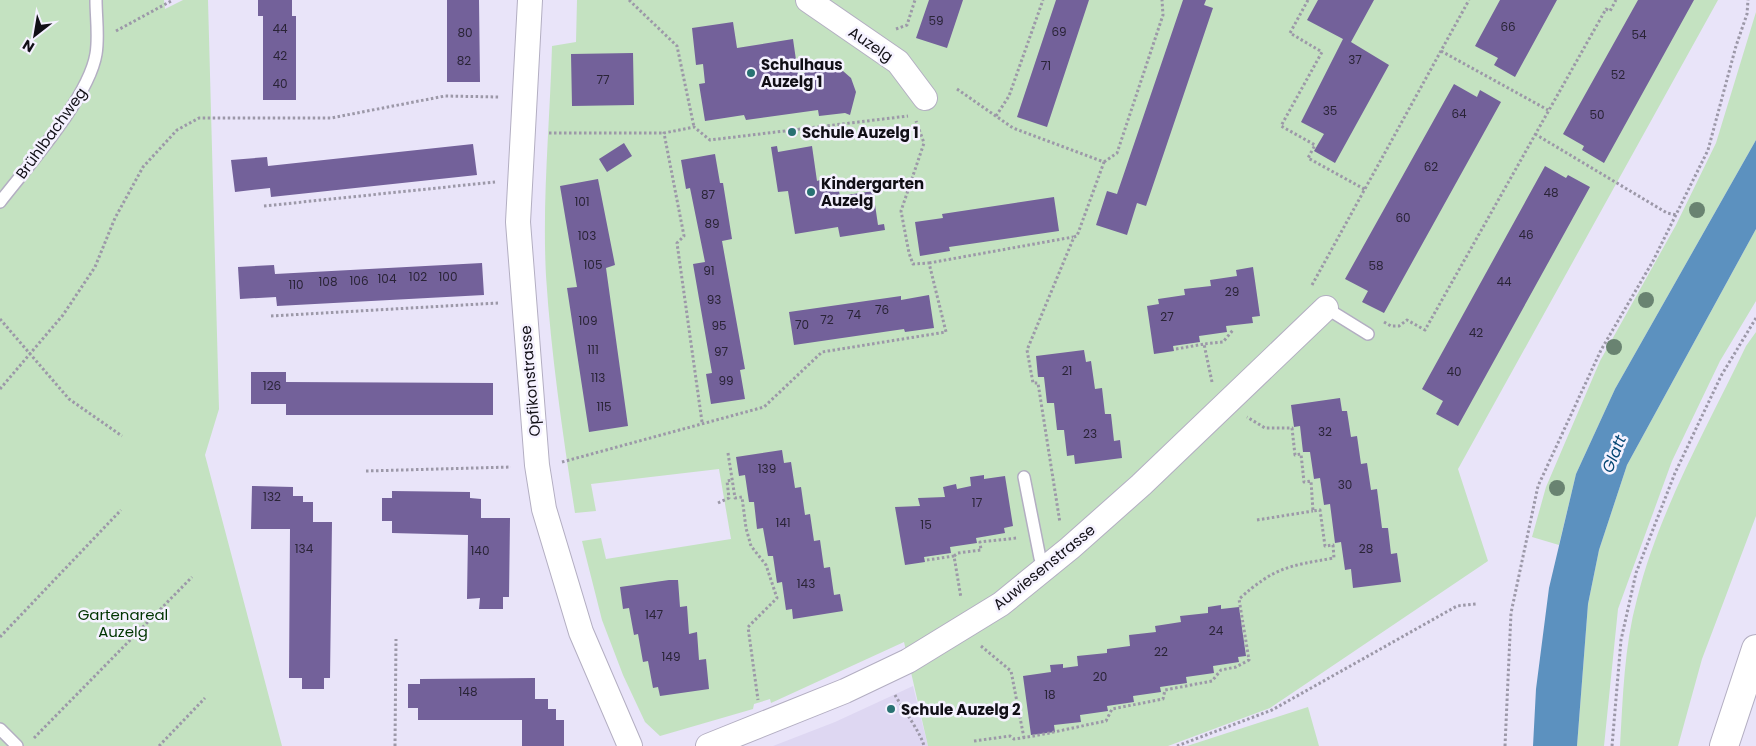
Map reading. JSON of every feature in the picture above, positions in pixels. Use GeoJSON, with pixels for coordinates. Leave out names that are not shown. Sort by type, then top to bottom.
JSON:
{"type":"FeatureCollection","features":[{"type":"Feature","properties":{"kind":"street","name":"Opfikonstrasse"},"geometry":{"type":"LineString","coordinates":[[530,0],[518,222],[538,465],[544,509],[581,632],[630,746]]}},
{"type":"Feature","properties":{"kind":"street","name":"Auzelg"},"geometry":{"type":"LineString","coordinates":[[808,0],[898,62],[925,98]]}},
{"type":"Feature","properties":{"kind":"street","name":"Auwiesenstrasse"},"geometry":{"type":"LineString","coordinates":[[708,746],[845,691],[908,661],[1001,604],[1048,566],[1140,485],[1326,308]]}},
{"type":"Feature","properties":{"kind":"street"},"geometry":{"type":"LineString","coordinates":[[1724,746],[1756,649]]}},
{"type":"Feature","properties":{"kind":"lane","name":"Brühlbachweg"},"geometry":{"type":"LineString","coordinates":[[0,202],[74,105],[88,81],[96,55],[96,0]]}},
{"type":"Feature","properties":{"kind":"lane"},"geometry":{"type":"LineString","coordinates":[[1326,308],[1368,334]]}},
{"type":"Feature","properties":{"kind":"lane"},"geometry":{"type":"LineString","coordinates":[[1024,477],[1040,558],[1048,566]]}},
{"type":"Feature","properties":{"kind":"lane"},"geometry":{"type":"LineString","coordinates":[[0,729],[17,746]]}},
{"type":"Feature","properties":{"kind":"path"},"geometry":{"type":"LineString","coordinates":[[96,42],[172,0]]}},
{"type":"Feature","properties":{"kind":"path"},"geometry":{"type":"LineString","coordinates":[[629,0],[677,46],[694,127],[710,140],[914,116],[924,143],[901,212],[908,253],[913,264],[929,263],[1074,237]]}},
{"type":"Feature","properties":{"kind":"path"},"geometry":{"type":"LineString","coordinates":[[892,31],[907,26],[915,0]]}},
{"type":"Feature","properties":{"kind":"path"},"geometry":{"type":"LineString","coordinates":[[996,116],[1009,96],[1043,0]]}},
{"type":"Feature","properties":{"kind":"path"},"geometry":{"type":"LineString","coordinates":[[1061,530],[1038,383],[1033,384],[1027,350],[1074,237],[1077,236],[1104,162],[1117,153],[1163,15],[1162,0]]}},
{"type":"Feature","properties":{"kind":"path"},"geometry":{"type":"LineString","coordinates":[[1308,0],[1290,34],[1322,52],[1282,126],[1315,145],[1308,158],[1366,190]]}},
{"type":"Feature","properties":{"kind":"path"},"geometry":{"type":"LineString","coordinates":[[1309,290],[1366,190],[1469,0]]}},
{"type":"Feature","properties":{"kind":"path"},"geometry":{"type":"LineString","coordinates":[[1376,317],[1391,326],[1400,326],[1407,320],[1425,330],[1606,9],[1610,11],[1616,0]]}},
{"type":"Feature","properties":{"kind":"path"},"geometry":{"type":"LineString","coordinates":[[1506,746],[1511,612],[1538,486],[1601,350],[1653,261],[1708,150],[1736,46],[1747,14],[1748,0]]}},
{"type":"Feature","properties":{"kind":"path"},"geometry":{"type":"LineString","coordinates":[[1441,51],[1548,110]]}},
{"type":"Feature","properties":{"kind":"path"},"geometry":{"type":"LineString","coordinates":[[957,89],[1013,128],[1104,162]]}},
{"type":"Feature","properties":{"kind":"path"},"geometry":{"type":"LineString","coordinates":[[0,389],[63,316],[95,267],[115,218],[143,168],[177,130],[199,118],[331,118],[445,96],[501,97]]}},
{"type":"Feature","properties":{"kind":"path"},"geometry":{"type":"LineString","coordinates":[[546,133],[664,133],[694,127]]}},
{"type":"Feature","properties":{"kind":"path"},"geometry":{"type":"LineString","coordinates":[[664,133],[684,236],[677,243],[702,422]]}},
{"type":"Feature","properties":{"kind":"path"},"geometry":{"type":"LineString","coordinates":[[1535,134],[1667,213],[1677,215]]}},
{"type":"Feature","properties":{"kind":"path"},"geometry":{"type":"LineString","coordinates":[[264,206],[496,182]]}},
{"type":"Feature","properties":{"kind":"path"},"geometry":{"type":"LineString","coordinates":[[561,462],[702,422],[764,407],[822,352],[946,332],[929,263]]}},
{"type":"Feature","properties":{"kind":"path"},"geometry":{"type":"LineString","coordinates":[[271,316],[502,303]]}},
{"type":"Feature","properties":{"kind":"path"},"geometry":{"type":"LineString","coordinates":[[1612,746],[1621,640],[1636,573],[1684,455],[1721,376],[1756,318]]}},
{"type":"Feature","properties":{"kind":"path"},"geometry":{"type":"LineString","coordinates":[[0,319],[69,399],[122,436]]}},
{"type":"Feature","properties":{"kind":"path"},"geometry":{"type":"LineString","coordinates":[[1176,349],[1223,342],[1233,330]]}},
{"type":"Feature","properties":{"kind":"path"},"geometry":{"type":"LineString","coordinates":[[1204,344],[1209,376],[1213,385]]}},
{"type":"Feature","properties":{"kind":"path"},"geometry":{"type":"LineString","coordinates":[[1242,413],[1265,428],[1292,428],[1295,455],[1301,454],[1304,482],[1311,481],[1314,511]]}},
{"type":"Feature","properties":{"kind":"path"},"geometry":{"type":"LineString","coordinates":[[728,453],[735,498],[742,497],[746,528],[752,546],[766,565],[776,598],[748,627],[758,702]]}},
{"type":"Feature","properties":{"kind":"path"},"geometry":{"type":"LineString","coordinates":[[366,471],[515,467]]}},
{"type":"Feature","properties":{"kind":"path"},"geometry":{"type":"LineString","coordinates":[[718,503],[729,498],[727,481],[732,480]]}},
{"type":"Feature","properties":{"kind":"path"},"geometry":{"type":"LineString","coordinates":[[0,637],[121,510]]}},
{"type":"Feature","properties":{"kind":"path"},"geometry":{"type":"LineString","coordinates":[[974,741],[1010,736],[1014,739],[1024,738],[1106,721],[1112,709],[1163,699],[1165,690],[1212,681],[1221,670],[1236,667],[1249,660],[1239,599],[1260,580],[1285,567],[1334,558],[1333,545],[1325,546],[1320,510],[1257,520]]}},
{"type":"Feature","properties":{"kind":"path"},"geometry":{"type":"LineString","coordinates":[[927,560],[981,550],[980,542],[1023,538]]}},
{"type":"Feature","properties":{"kind":"path"},"geometry":{"type":"LineString","coordinates":[[954,556],[960,598]]}},
{"type":"Feature","properties":{"kind":"path"},"geometry":{"type":"LineString","coordinates":[[33,739],[192,577]]}},
{"type":"Feature","properties":{"kind":"path"},"geometry":{"type":"LineString","coordinates":[[1177,746],[1272,710],[1457,606],[1476,604]]}},
{"type":"Feature","properties":{"kind":"path"},"geometry":{"type":"LineString","coordinates":[[396,639],[396,746]]}},
{"type":"Feature","properties":{"kind":"path"},"geometry":{"type":"LineString","coordinates":[[975,641],[1011,671],[1024,738]]}},
{"type":"Feature","properties":{"kind":"path"},"geometry":{"type":"LineString","coordinates":[[891,689],[914,728],[922,735],[924,746]]}},
{"type":"Feature","properties":{"kind":"path"},"geometry":{"type":"LineString","coordinates":[[159,746],[205,698]]}},
{"type":"Feature","properties":{"kind":"shaded area","name":"Schule Auzelg 2"},"geometry":{"type":"Polygon","coordinates":[[[913,686],[928,746],[773,746],[835,722],[913,686]]]}},
{"type":"Feature","properties":{"kind":"green space","name":"Gartenareal Auzelg"},"geometry":{"type":"Polygon","coordinates":[[[0,0],[164,0],[165,9],[183,0],[208,0],[219,409],[205,455],[282,746],[0,746],[0,0]]]}},
{"type":"Feature","properties":{"kind":"green space"},"geometry":{"type":"Polygon","coordinates":[[[577,0],[1718,0],[1458,469],[1488,561],[1270,708],[1168,746],[928,746],[904,642],[771,703],[770,699],[754,704],[753,709],[660,736],[645,722],[623,675],[602,620],[582,541],[601,538],[606,559],[731,539],[719,469],[591,484],[596,511],[575,513],[554,365],[546,276],[545,218],[552,46],[576,42],[577,0]]]}},
{"type":"Feature","properties":{"kind":"green space"},"geometry":{"type":"Polygon","coordinates":[[[1756,12],[1756,140],[1615,389],[1576,474],[1559,545],[1532,537],[1546,487],[1600,361],[1676,225],[1716,143],[1756,12]]]}},
{"type":"Feature","properties":{"kind":"green space"},"geometry":{"type":"Polygon","coordinates":[[[1756,229],[1756,301],[1720,361],[1672,461],[1618,609],[1604,746],[1577,746],[1588,604],[1599,550],[1627,465],[1756,229]]]}},
{"type":"Feature","properties":{"kind":"green space"},"geometry":{"type":"Polygon","coordinates":[[[1756,332],[1756,516],[1702,659],[1678,746],[1620,746],[1629,635],[1646,566],[1685,470],[1746,346],[1756,332]]]}},
{"type":"Feature","properties":{"kind":"green space"},"geometry":{"type":"Polygon","coordinates":[[[1308,707],[1319,746],[1187,746],[1308,707]]]}},
{"type":"Feature","properties":{"kind":"water","name":"Glatt"},"geometry":{"type":"Polygon","coordinates":[[[1756,140],[1756,229],[1627,465],[1599,550],[1588,604],[1577,746],[1533,746],[1536,689],[1549,588],[1576,474],[1615,389],[1756,140]]]}},
{"type":"Feature","properties":{"kind":"building"},"geometry":{"type":"Polygon","coordinates":[[[258,0],[292,0],[292,16],[296,16],[296,100],[263,100],[263,16],[258,16],[258,0]]]}},
{"type":"Feature","properties":{"kind":"building"},"geometry":{"type":"Polygon","coordinates":[[[447,0],[479,0],[480,82],[447,82],[447,0]]]}},
{"type":"Feature","properties":{"kind":"building"},"geometry":{"type":"Polygon","coordinates":[[[929,0],[963,0],[947,48],[916,38],[929,0]]]}},
{"type":"Feature","properties":{"kind":"building"},"geometry":{"type":"Polygon","coordinates":[[[1056,0],[1089,0],[1047,127],[1017,117],[1056,0]]]}},
{"type":"Feature","properties":{"kind":"building"},"geometry":{"type":"Polygon","coordinates":[[[1183,0],[1206,0],[1204,5],[1213,8],[1146,206],[1137,203],[1127,235],[1096,225],[1107,191],[1117,194],[1183,0]]]}},
{"type":"Feature","properties":{"kind":"building"},"geometry":{"type":"Polygon","coordinates":[[[1318,0],[1374,0],[1351,42],[1389,65],[1335,163],[1314,151],[1324,134],[1301,122],[1343,39],[1307,20],[1318,0]]]}},
{"type":"Feature","properties":{"kind":"building"},"geometry":{"type":"Polygon","coordinates":[[[1500,0],[1557,0],[1515,77],[1494,65],[1498,58],[1475,46],[1500,0]]]}},
{"type":"Feature","properties":{"kind":"building"},"geometry":{"type":"Polygon","coordinates":[[[1638,0],[1694,0],[1604,163],[1582,150],[1584,146],[1563,134],[1638,0]]]}},
{"type":"Feature","properties":{"kind":"building","name":"Schulhaus Auzelg 1"},"geometry":{"type":"Polygon","coordinates":[[[733,22],[737,48],[793,39],[798,74],[801,77],[807,70],[819,66],[833,67],[843,71],[851,78],[856,92],[850,115],[845,113],[819,116],[818,110],[746,120],[744,115],[705,121],[699,84],[705,83],[703,64],[696,65],[692,28],[733,22]]]}},
{"type":"Feature","properties":{"kind":"building"},"geometry":{"type":"Polygon","coordinates":[[[633,53],[634,105],[572,106],[571,54],[633,53]]]}},
{"type":"Feature","properties":{"kind":"building"},"geometry":{"type":"Polygon","coordinates":[[[1454,84],[1477,97],[1480,90],[1501,102],[1384,313],[1362,302],[1368,291],[1345,279],[1454,84]]]}},
{"type":"Feature","properties":{"kind":"building"},"geometry":{"type":"Polygon","coordinates":[[[624,143],[632,156],[607,172],[599,159],[624,143]]]}},
{"type":"Feature","properties":{"kind":"building"},"geometry":{"type":"Polygon","coordinates":[[[473,144],[477,175],[271,197],[270,188],[235,192],[231,160],[267,157],[268,166],[473,144]]]}},
{"type":"Feature","properties":{"kind":"building","name":"Kindergarten Auzelg"},"geometry":{"type":"Polygon","coordinates":[[[777,146],[778,152],[812,146],[817,181],[823,179],[823,185],[834,192],[839,191],[840,196],[873,191],[878,225],[884,224],[885,230],[840,237],[838,227],[795,234],[788,191],[778,192],[771,147],[777,146]]]}},
{"type":"Feature","properties":{"kind":"building"},"geometry":{"type":"Polygon","coordinates":[[[715,154],[720,183],[723,183],[732,239],[722,241],[745,369],[740,370],[745,399],[711,404],[706,374],[712,373],[693,264],[705,262],[690,188],[686,189],[681,160],[715,154]]]}},
{"type":"Feature","properties":{"kind":"building"},"geometry":{"type":"Polygon","coordinates":[[[1545,166],[1566,178],[1568,175],[1590,187],[1458,426],[1436,414],[1443,401],[1422,389],[1545,166]]]}},
{"type":"Feature","properties":{"kind":"building"},"geometry":{"type":"Polygon","coordinates":[[[598,179],[615,265],[606,268],[628,426],[589,432],[567,288],[577,287],[560,186],[598,179]]]}},
{"type":"Feature","properties":{"kind":"building"},"geometry":{"type":"Polygon","coordinates":[[[1054,197],[1059,231],[949,247],[950,251],[920,256],[915,222],[943,218],[942,214],[1054,197]]]}},
{"type":"Feature","properties":{"kind":"building"},"geometry":{"type":"Polygon","coordinates":[[[482,263],[484,295],[277,306],[276,297],[240,299],[238,267],[274,265],[275,274],[482,263]]]}},
{"type":"Feature","properties":{"kind":"building"},"geometry":{"type":"Polygon","coordinates":[[[1253,267],[1260,316],[1252,317],[1253,323],[1226,326],[1227,332],[1199,336],[1200,342],[1173,346],[1174,351],[1154,354],[1147,306],[1159,304],[1158,299],[1185,295],[1184,289],[1211,286],[1210,280],[1237,276],[1236,270],[1253,267]]]}},
{"type":"Feature","properties":{"kind":"building"},"geometry":{"type":"Polygon","coordinates":[[[929,295],[934,328],[905,332],[904,329],[794,345],[789,312],[901,296],[901,300],[929,295]]]}},
{"type":"Feature","properties":{"kind":"building"},"geometry":{"type":"Polygon","coordinates":[[[1084,350],[1086,362],[1091,361],[1095,389],[1102,388],[1105,414],[1111,414],[1114,441],[1120,440],[1122,458],[1075,464],[1074,455],[1067,456],[1064,430],[1057,430],[1054,403],[1047,403],[1044,377],[1038,377],[1036,356],[1084,350]]]}},
{"type":"Feature","properties":{"kind":"building"},"geometry":{"type":"Polygon","coordinates":[[[251,372],[286,372],[286,382],[493,383],[493,415],[286,415],[286,404],[251,404],[251,372]]]}},
{"type":"Feature","properties":{"kind":"building"},"geometry":{"type":"Polygon","coordinates":[[[1340,398],[1342,411],[1347,411],[1351,437],[1357,436],[1361,464],[1367,463],[1371,490],[1377,489],[1382,528],[1388,528],[1391,554],[1397,553],[1401,582],[1353,588],[1351,569],[1345,570],[1341,542],[1335,543],[1330,504],[1324,505],[1320,478],[1314,479],[1310,452],[1303,452],[1300,426],[1294,427],[1291,405],[1340,398]]]}},
{"type":"Feature","properties":{"kind":"building"},"geometry":{"type":"Polygon","coordinates":[[[782,450],[784,463],[791,462],[795,488],[801,487],[805,515],[810,514],[814,541],[820,540],[824,568],[830,567],[834,595],[840,594],[843,611],[793,619],[792,609],[786,610],[782,582],[777,583],[773,556],[768,556],[763,528],[757,529],[754,502],[749,502],[745,475],[739,476],[736,457],[782,450]]]}},
{"type":"Feature","properties":{"kind":"building"},"geometry":{"type":"Polygon","coordinates":[[[984,475],[984,479],[1005,476],[1013,526],[1004,528],[1005,533],[976,538],[977,543],[950,547],[951,553],[924,557],[925,562],[905,565],[895,507],[920,506],[918,498],[945,497],[943,487],[956,484],[957,489],[971,486],[970,477],[984,475]]]}},
{"type":"Feature","properties":{"kind":"building"},"geometry":{"type":"Polygon","coordinates":[[[252,486],[293,487],[293,496],[303,496],[303,502],[313,502],[313,522],[332,522],[330,678],[324,678],[324,689],[302,689],[302,678],[289,678],[290,529],[251,529],[252,486]]]}},
{"type":"Feature","properties":{"kind":"building"},"geometry":{"type":"Polygon","coordinates":[[[392,491],[470,492],[470,498],[481,499],[481,518],[510,518],[509,597],[503,597],[503,609],[479,609],[480,598],[467,599],[468,535],[392,533],[392,521],[382,521],[382,498],[392,498],[392,491]]]}},
{"type":"Feature","properties":{"kind":"building"},"geometry":{"type":"Polygon","coordinates":[[[678,580],[680,607],[687,606],[689,634],[697,632],[699,660],[706,659],[709,689],[660,696],[658,687],[653,688],[648,661],[643,662],[638,634],[634,635],[629,608],[623,609],[620,587],[678,580]]]}},
{"type":"Feature","properties":{"kind":"building"},"geometry":{"type":"Polygon","coordinates":[[[1221,605],[1221,609],[1239,607],[1246,656],[1238,657],[1239,662],[1213,666],[1214,673],[1186,677],[1187,683],[1160,687],[1161,692],[1133,696],[1134,702],[1107,706],[1108,711],[1080,715],[1081,722],[1054,725],[1055,732],[1031,735],[1023,676],[1051,672],[1050,665],[1063,664],[1063,668],[1078,666],[1077,656],[1107,653],[1107,649],[1130,646],[1129,635],[1156,632],[1155,626],[1181,622],[1180,616],[1208,613],[1208,607],[1221,605]]]}},
{"type":"Feature","properties":{"kind":"building"},"geometry":{"type":"Polygon","coordinates":[[[535,678],[535,699],[548,699],[548,709],[556,709],[556,720],[564,720],[564,746],[522,746],[522,720],[418,720],[418,708],[408,708],[408,684],[420,684],[420,679],[535,678]]]}},
{"type":"Feature","properties":{"kind":"place","name":"Schulhaus Auzelg 1"},"geometry":{"type":"Point","coordinates":[751,73]}},
{"type":"Feature","properties":{"kind":"place","name":"Schule Auzelg 1"},"geometry":{"type":"Point","coordinates":[792,132]}},
{"type":"Feature","properties":{"kind":"place","name":"Kindergarten Auzelg"},"geometry":{"type":"Point","coordinates":[811,192]}},
{"type":"Feature","properties":{"kind":"place","name":"Schule Auzelg 2"},"geometry":{"type":"Point","coordinates":[891,709]}}]}
